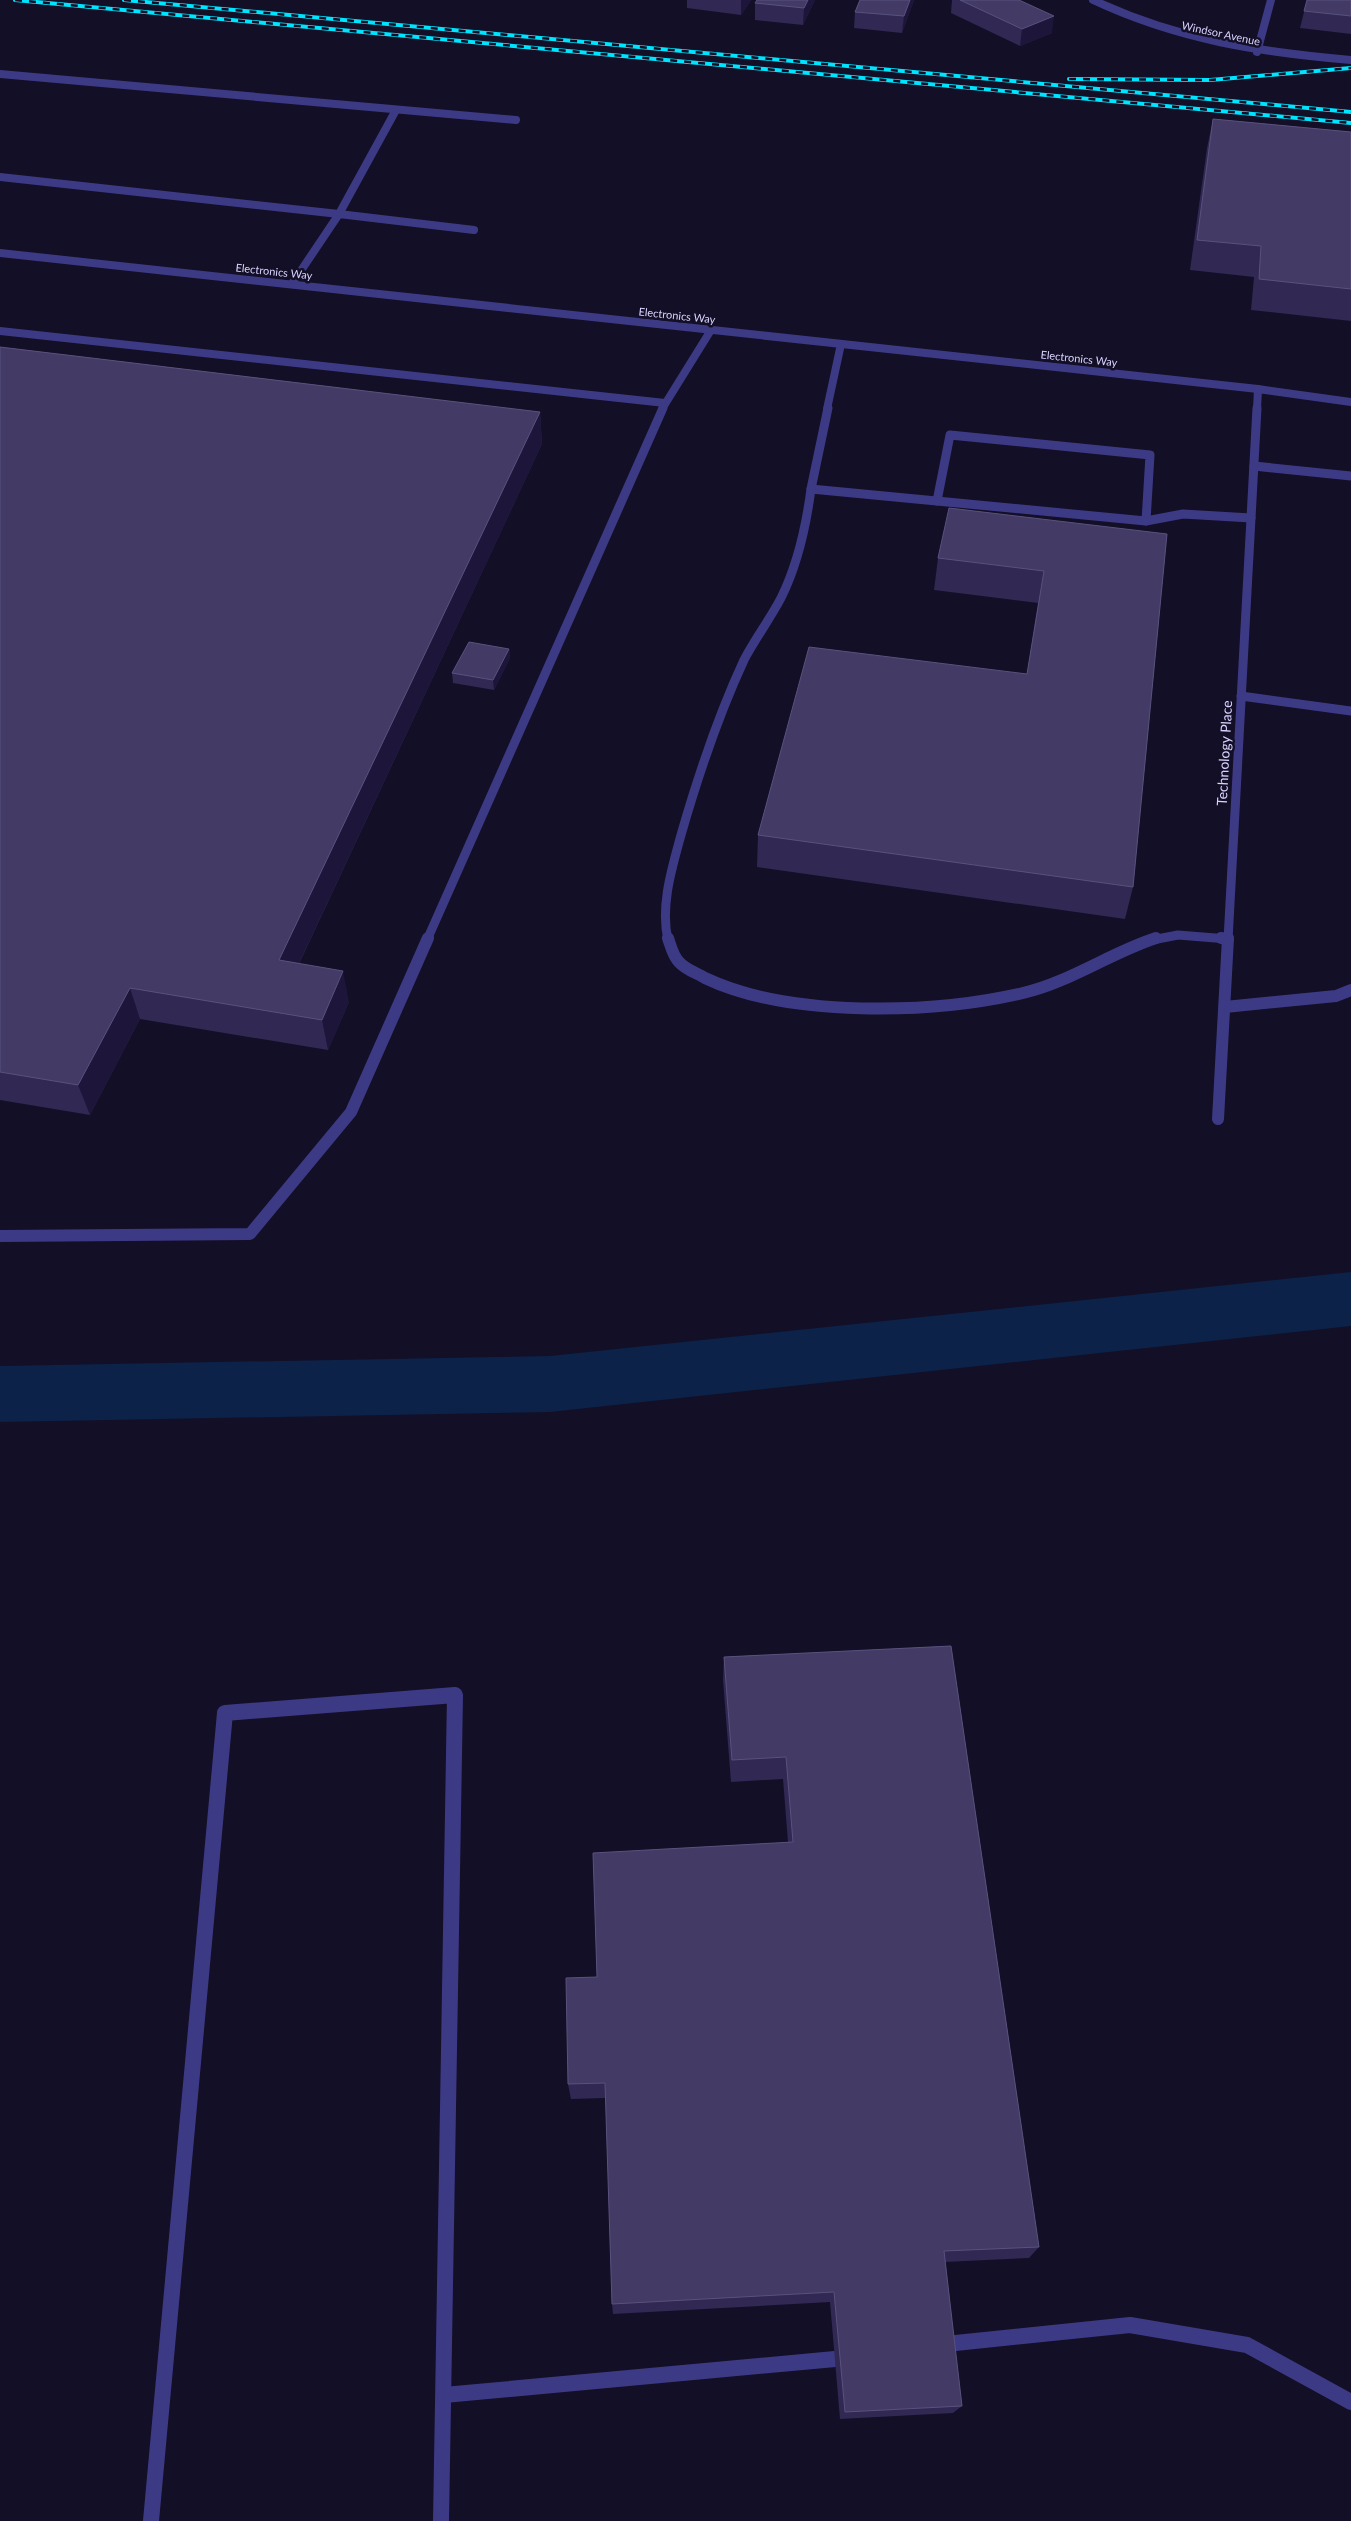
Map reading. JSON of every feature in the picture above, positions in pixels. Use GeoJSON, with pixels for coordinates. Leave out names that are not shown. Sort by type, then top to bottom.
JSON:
{"type":"FeatureCollection","features":[{"type":"Feature","properties":{"kind":"street","name":"Windsor Avenue"},"geometry":{"type":"LineString","coordinates":[[1093,0],[1164,30],[1214,44],[1257,52],[1351,60]]}},
{"type":"Feature","properties":{"kind":"street"},"geometry":{"type":"LineString","coordinates":[[1257,52],[1271,0]]}},
{"type":"Feature","properties":{"kind":"street"},"geometry":{"type":"LineString","coordinates":[[0,74],[516,120]]}},
{"type":"Feature","properties":{"kind":"street"},"geometry":{"type":"LineString","coordinates":[[292,284],[339,214],[396,110]]}},
{"type":"Feature","properties":{"kind":"street"},"geometry":{"type":"LineString","coordinates":[[0,177],[474,230]]}},
{"type":"Feature","properties":{"kind":"street","name":"Electronics Way"},"geometry":{"type":"LineString","coordinates":[[0,253],[1258,389],[1351,402]]}},
{"type":"Feature","properties":{"kind":"street"},"geometry":{"type":"LineString","coordinates":[[0,1236],[250,1234],[351,1112],[666,403],[712,330]]}},
{"type":"Feature","properties":{"kind":"street"},"geometry":{"type":"LineString","coordinates":[[0,331],[666,403]]}},
{"type":"Feature","properties":{"kind":"street"},"geometry":{"type":"LineString","coordinates":[[841,344],[811,489],[806,530],[795,567],[775,610],[742,664],[711,739],[674,858],[666,900],[668,937],[679,962],[703,978],[739,993],[800,1003],[896,1008],[966,1004],[1026,992],[1166,935],[1228,939]]}},
{"type":"Feature","properties":{"kind":"street","name":"Technology Place"},"geometry":{"type":"LineString","coordinates":[[1218,1119],[1258,389]]}},
{"type":"Feature","properties":{"kind":"street"},"geometry":{"type":"LineString","coordinates":[[937,501],[950,435],[1150,455],[1146,521]]}},
{"type":"Feature","properties":{"kind":"street"},"geometry":{"type":"LineString","coordinates":[[1254,466],[1351,476]]}},
{"type":"Feature","properties":{"kind":"street"},"geometry":{"type":"LineString","coordinates":[[811,489],[1146,521],[1183,514],[1251,518]]}},
{"type":"Feature","properties":{"kind":"street"},"geometry":{"type":"LineString","coordinates":[[1241,696],[1351,711]]}},
{"type":"Feature","properties":{"kind":"street"},"geometry":{"type":"LineString","coordinates":[[1225,1006],[1336,996],[1351,990]]}},
{"type":"Feature","properties":{"kind":"street"},"geometry":{"type":"LineString","coordinates":[[151,2521],[225,1713],[455,1695],[442,2521]]}},
{"type":"Feature","properties":{"kind":"street"},"geometry":{"type":"LineString","coordinates":[[946,2344],[1130,2325],[1247,2345],[1351,2402]]}},
{"type":"Feature","properties":{"kind":"street"},"geometry":{"type":"LineString","coordinates":[[444,2395],[835,2359]]}},
{"type":"Feature","properties":{"kind":"building"},"geometry":{"type":"Polygon","coordinates":[[[757,0],[808,0],[804,8],[755,3],[757,0]]]}},
{"type":"Feature","properties":{"kind":"building"},"geometry":{"type":"Polygon","coordinates":[[[860,0],[910,0],[904,16],[855,12],[860,0]]]}},
{"type":"Feature","properties":{"kind":"building"},"geometry":{"type":"Polygon","coordinates":[[[960,0],[1019,0],[1054,16],[1022,29],[960,0]]]}},
{"type":"Feature","properties":{"kind":"building"},"geometry":{"type":"Polygon","coordinates":[[[1307,0],[1351,0],[1351,16],[1304,11],[1307,0]]]}},
{"type":"Feature","properties":{"kind":"building"},"geometry":{"type":"Polygon","coordinates":[[[1213,119],[1351,132],[1351,289],[1259,279],[1261,246],[1197,240],[1213,119]]]}},
{"type":"Feature","properties":{"kind":"building"},"geometry":{"type":"Polygon","coordinates":[[[0,347],[540,412],[279,960],[343,971],[322,1020],[130,988],[78,1085],[0,1072],[0,347]]]}},
{"type":"Feature","properties":{"kind":"building"},"geometry":{"type":"Polygon","coordinates":[[[949,508],[1167,534],[1133,887],[758,835],[809,647],[1027,674],[1044,571],[938,558],[949,508]]]}},
{"type":"Feature","properties":{"kind":"building"},"geometry":{"type":"Polygon","coordinates":[[[469,642],[509,649],[493,680],[452,673],[469,642]]]}},
{"type":"Feature","properties":{"kind":"building"},"geometry":{"type":"Polygon","coordinates":[[[951,1646],[1039,2247],[944,2251],[962,2406],[845,2412],[834,2292],[612,2304],[605,2083],[568,2084],[566,1978],[597,1977],[593,1853],[793,1842],[786,1757],[732,1760],[724,1657],[951,1646]]]}},
{"type":"Feature","properties":{"kind":"waterway"},"geometry":{"type":"LineString","coordinates":[[0,1394],[550,1384],[1351,1299]]}},
{"type":"Feature","properties":{"kind":"railway"},"geometry":{"type":"LineString","coordinates":[[15,0],[1351,123]]}},
{"type":"Feature","properties":{"kind":"railway"},"geometry":{"type":"LineString","coordinates":[[124,0],[1351,112]]}},
{"type":"Feature","properties":{"kind":"railway"},"geometry":{"type":"LineString","coordinates":[[1069,79],[1210,80],[1351,68]]}}]}
